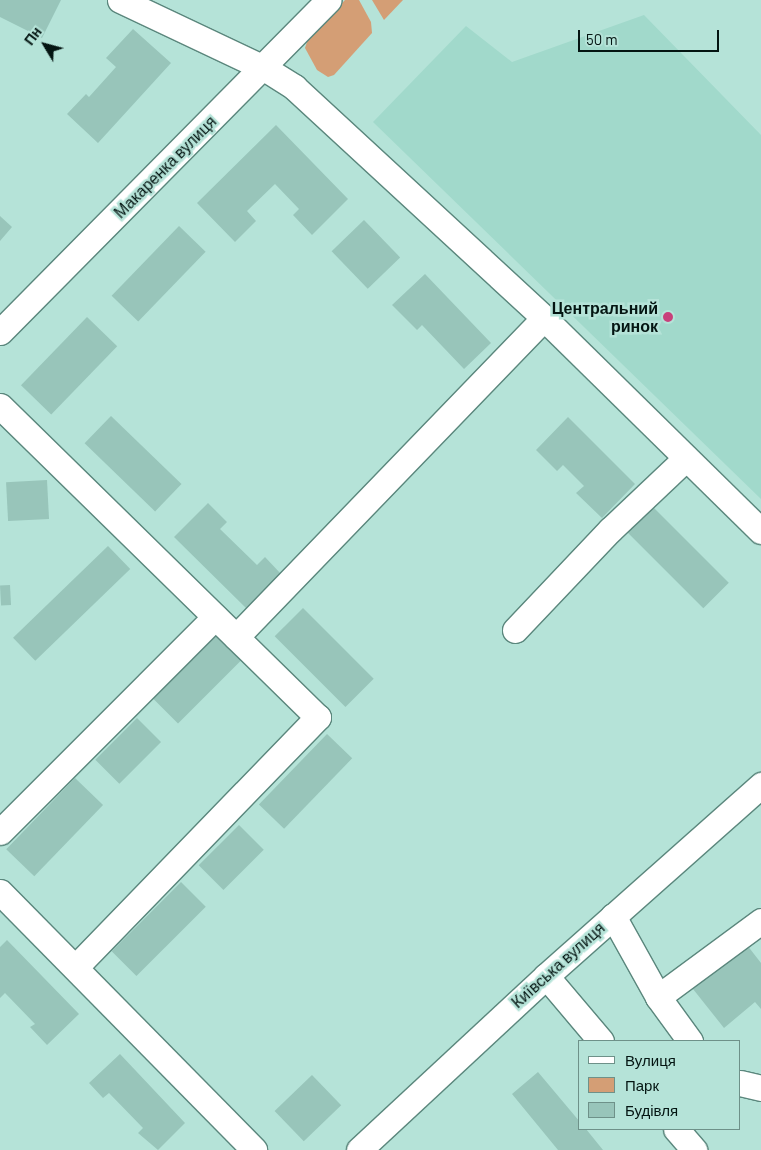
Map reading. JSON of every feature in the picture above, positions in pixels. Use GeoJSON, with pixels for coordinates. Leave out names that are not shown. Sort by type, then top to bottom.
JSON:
{"type":"FeatureCollection","features":[{"type":"Feature","properties":{"kind":"street"},"geometry":{"type":"LineString","coordinates":[[120,0],[264,68],[294,87],[544,318],[761,531]]}},
{"type":"Feature","properties":{"kind":"street","name":"Макаренка вулиця"},"geometry":{"type":"LineString","coordinates":[[0,332],[264,68],[329,0]]}},
{"type":"Feature","properties":{"kind":"street"},"geometry":{"type":"LineString","coordinates":[[236,637],[544,318]]}},
{"type":"Feature","properties":{"kind":"street"},"geometry":{"type":"LineString","coordinates":[[0,406],[318,717],[76,966]]}},
{"type":"Feature","properties":{"kind":"street"},"geometry":{"type":"LineString","coordinates":[[515,630],[611,529],[686,458]]}},
{"type":"Feature","properties":{"kind":"street"},"geometry":{"type":"LineString","coordinates":[[0,832],[215,617]]}},
{"type":"Feature","properties":{"kind":"street","name":"Київська вулиця"},"geometry":{"type":"LineString","coordinates":[[359,1150],[546,976],[761,785]]}},
{"type":"Feature","properties":{"kind":"street"},"geometry":{"type":"LineString","coordinates":[[0,892],[76,966],[254,1150]]}},
{"type":"Feature","properties":{"kind":"street"},"geometry":{"type":"LineString","coordinates":[[613,916],[658,997],[689,1040]]}},
{"type":"Feature","properties":{"kind":"street"},"geometry":{"type":"LineString","coordinates":[[658,997],[761,921]]}},
{"type":"Feature","properties":{"kind":"street"},"geometry":{"type":"LineString","coordinates":[[546,976],[601,1040]]}},
{"type":"Feature","properties":{"kind":"street"},"geometry":{"type":"LineString","coordinates":[[741,1083],[761,1088]]}},
{"type":"Feature","properties":{"kind":"street"},"geometry":{"type":"LineString","coordinates":[[677,1130],[694,1150]]}},
{"type":"Feature","properties":{"kind":"shaded area","name":"Центральний ринок"},"geometry":{"type":"Polygon","coordinates":[[[644,15],[761,135],[761,499],[373,122],[466,26],[512,62],[644,15]]]}},
{"type":"Feature","properties":{"kind":"green space"},"geometry":{"type":"Polygon","coordinates":[[[345,0],[359,0],[371,22],[372,33],[334,75],[328,77],[317,70],[305,48],[308,39],[345,0]]]}},
{"type":"Feature","properties":{"kind":"green space"},"geometry":{"type":"Polygon","coordinates":[[[372,0],[403,0],[384,20],[372,0]]]}},
{"type":"Feature","properties":{"kind":"building"},"geometry":{"type":"Polygon","coordinates":[[[0,0],[61,0],[42,38],[0,17],[0,0]]]}},
{"type":"Feature","properties":{"kind":"building"},"geometry":{"type":"Polygon","coordinates":[[[133,29],[171,63],[98,143],[67,114],[86,94],[89,97],[116,67],[106,58],[133,29]]]}},
{"type":"Feature","properties":{"kind":"building"},"geometry":{"type":"Polygon","coordinates":[[[276,125],[348,199],[312,235],[293,215],[299,209],[275,184],[247,211],[256,221],[235,242],[197,203],[276,125]]]}},
{"type":"Feature","properties":{"kind":"building"},"geometry":{"type":"Polygon","coordinates":[[[0,216],[12,227],[0,241],[0,216]]]}},
{"type":"Feature","properties":{"kind":"building"},"geometry":{"type":"Polygon","coordinates":[[[364,220],[400,257],[368,289],[332,251],[364,220]]]}},
{"type":"Feature","properties":{"kind":"building"},"geometry":{"type":"Polygon","coordinates":[[[179,226],[206,252],[138,321],[112,296],[179,226]]]}},
{"type":"Feature","properties":{"kind":"building"},"geometry":{"type":"Polygon","coordinates":[[[425,274],[491,343],[464,369],[422,325],[417,330],[392,305],[425,274]]]}},
{"type":"Feature","properties":{"kind":"building"},"geometry":{"type":"Polygon","coordinates":[[[87,317],[117,346],[51,415],[21,385],[87,317]]]}},
{"type":"Feature","properties":{"kind":"building"},"geometry":{"type":"Polygon","coordinates":[[[111,416],[181,484],[155,511],[85,443],[111,416]]]}},
{"type":"Feature","properties":{"kind":"building"},"geometry":{"type":"Polygon","coordinates":[[[568,417],[635,484],[602,518],[576,493],[584,486],[563,465],[557,471],[536,450],[568,417]]]}},
{"type":"Feature","properties":{"kind":"building"},"geometry":{"type":"Polygon","coordinates":[[[47,480],[49,519],[8,521],[6,482],[47,480]]]}},
{"type":"Feature","properties":{"kind":"building"},"geometry":{"type":"Polygon","coordinates":[[[208,503],[227,522],[220,529],[257,565],[265,557],[281,574],[247,609],[174,537],[208,503]]]}},
{"type":"Feature","properties":{"kind":"building"},"geometry":{"type":"Polygon","coordinates":[[[651,505],[729,583],[703,608],[626,530],[651,505]]]}},
{"type":"Feature","properties":{"kind":"building"},"geometry":{"type":"Polygon","coordinates":[[[108,546],[130,569],[35,661],[13,638],[108,546]]]}},
{"type":"Feature","properties":{"kind":"building"},"geometry":{"type":"Polygon","coordinates":[[[10,585],[11,605],[1,605],[0,586],[10,585]]]}},
{"type":"Feature","properties":{"kind":"building"},"geometry":{"type":"Polygon","coordinates":[[[303,608],[374,679],[345,707],[275,636],[303,608]]]}},
{"type":"Feature","properties":{"kind":"building"},"geometry":{"type":"Polygon","coordinates":[[[219,633],[244,658],[178,724],[153,699],[219,633]]]}},
{"type":"Feature","properties":{"kind":"building"},"geometry":{"type":"Polygon","coordinates":[[[137,718],[161,742],[119,784],[95,760],[137,718]]]}},
{"type":"Feature","properties":{"kind":"building"},"geometry":{"type":"Polygon","coordinates":[[[327,734],[352,758],[284,829],[259,804],[327,734]]]}},
{"type":"Feature","properties":{"kind":"building"},"geometry":{"type":"Polygon","coordinates":[[[75,778],[103,805],[34,876],[6,849],[75,778]]]}},
{"type":"Feature","properties":{"kind":"building"},"geometry":{"type":"Polygon","coordinates":[[[239,825],[264,850],[223,890],[199,865],[239,825]]]}},
{"type":"Feature","properties":{"kind":"building"},"geometry":{"type":"Polygon","coordinates":[[[181,882],[206,907],[136,976],[112,951],[181,882]]]}},
{"type":"Feature","properties":{"kind":"building"},"geometry":{"type":"Polygon","coordinates":[[[7,940],[79,1014],[47,1045],[30,1027],[35,1024],[5,993],[0,998],[0,947],[7,940]]]}},
{"type":"Feature","properties":{"kind":"building"},"geometry":{"type":"Polygon","coordinates":[[[747,945],[761,963],[761,1009],[755,1002],[724,1028],[693,989],[747,945]]]}},
{"type":"Feature","properties":{"kind":"building"},"geometry":{"type":"Polygon","coordinates":[[[120,1054],[185,1123],[158,1150],[138,1133],[143,1128],[109,1093],[103,1098],[89,1083],[120,1054]]]}},
{"type":"Feature","properties":{"kind":"building"},"geometry":{"type":"Polygon","coordinates":[[[538,1072],[578,1120],[578,1130],[587,1130],[603,1150],[558,1150],[512,1094],[538,1072]]]}},
{"type":"Feature","properties":{"kind":"building"},"geometry":{"type":"Polygon","coordinates":[[[312,1075],[341,1105],[304,1141],[275,1111],[312,1075]]]}},
{"type":"Feature","properties":{"kind":"place","name":"Центральний ринок"},"geometry":{"type":"Point","coordinates":[668,317]}}]}
